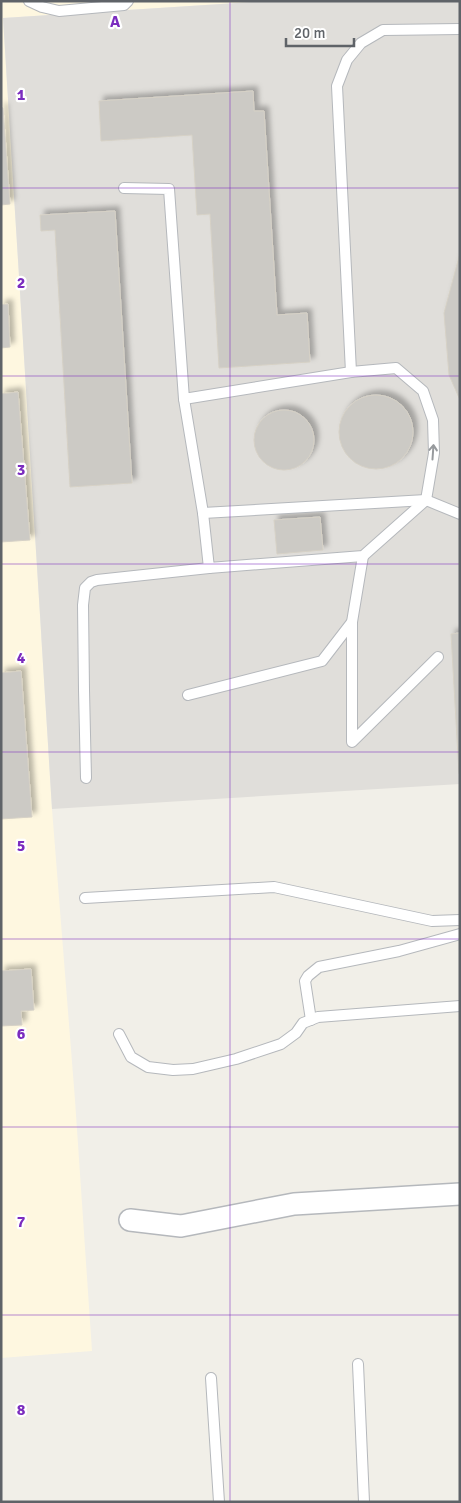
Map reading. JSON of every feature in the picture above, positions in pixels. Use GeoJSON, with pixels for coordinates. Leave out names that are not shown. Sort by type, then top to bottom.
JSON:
{"type":"FeatureCollection","features":[{"type":"Feature","properties":{"kind":"street"},"geometry":{"type":"LineString","coordinates":[[130,1220],[181,1226],[294,1204],[460,1194]]}},
{"type":"Feature","properties":{"kind":"lane"},"geometry":{"type":"LineString","coordinates":[[29,1],[42,7],[59,11],[124,5],[128,1]]}},
{"type":"Feature","properties":{"kind":"lane"},"geometry":{"type":"LineString","coordinates":[[351,372],[337,86],[347,60],[356,48],[383,30],[460,29]]}},
{"type":"Feature","properties":{"kind":"lane"},"geometry":{"type":"LineString","coordinates":[[124,188],[169,189],[184,399],[209,568]]}},
{"type":"Feature","properties":{"kind":"lane"},"geometry":{"type":"LineString","coordinates":[[184,399],[351,372],[396,368],[423,391],[433,420],[434,453],[426,500],[364,556],[352,622],[352,742],[438,657]]}},
{"type":"Feature","properties":{"kind":"lane"},"geometry":{"type":"LineString","coordinates":[[202,513],[426,500],[460,514]]}},
{"type":"Feature","properties":{"kind":"lane"},"geometry":{"type":"LineString","coordinates":[[86,778],[83,605],[85,588],[91,582],[209,568],[364,556]]}},
{"type":"Feature","properties":{"kind":"lane"},"geometry":{"type":"LineString","coordinates":[[188,695],[322,661],[352,622]]}},
{"type":"Feature","properties":{"kind":"lane"},"geometry":{"type":"LineString","coordinates":[[85,898],[274,886],[432,921],[460,920]]}},
{"type":"Feature","properties":{"kind":"lane"},"geometry":{"type":"LineString","coordinates":[[311,1020],[305,981],[319,967],[399,951],[460,934]]}},
{"type":"Feature","properties":{"kind":"lane"},"geometry":{"type":"LineString","coordinates":[[119,1034],[131,1057],[148,1067],[173,1070],[193,1069],[236,1059],[281,1044],[296,1033],[303,1023],[318,1017],[460,1006]]}},
{"type":"Feature","properties":{"kind":"lane"},"geometry":{"type":"LineString","coordinates":[[358,1364],[364,1502]]}},
{"type":"Feature","properties":{"kind":"lane"},"geometry":{"type":"LineString","coordinates":[[211,1378],[220,1502]]}},
{"type":"Feature","properties":{"kind":"shaded area"},"geometry":{"type":"Polygon","coordinates":[[[1,1],[269,1],[3,18],[52,809],[75,1100],[92,1351],[1,1358],[1,1]]]}},
{"type":"Feature","properties":{"kind":"shaded area"},"geometry":{"type":"Polygon","coordinates":[[[269,1],[460,1],[460,784],[52,809],[3,18],[269,1]]]}},
{"type":"Feature","properties":{"kind":"building"},"geometry":{"type":"Polygon","coordinates":[[[253,91],[254,111],[264,111],[277,315],[307,313],[310,362],[219,368],[210,214],[197,215],[192,135],[101,141],[99,101],[253,91]]]}},
{"type":"Feature","properties":{"kind":"building"},"geometry":{"type":"Polygon","coordinates":[[[1,107],[3,108],[10,204],[1,205],[1,107]]]}},
{"type":"Feature","properties":{"kind":"building"},"geometry":{"type":"Polygon","coordinates":[[[115,211],[132,483],[70,487],[55,230],[41,231],[40,215],[115,211]]]}},
{"type":"Feature","properties":{"kind":"building"},"geometry":{"type":"Polygon","coordinates":[[[460,253],[460,400],[449,375],[444,313],[460,253]]]}},
{"type":"Feature","properties":{"kind":"building"},"geometry":{"type":"Polygon","coordinates":[[[8,304],[10,347],[1,348],[1,305],[8,304]]]}},
{"type":"Feature","properties":{"kind":"building"},"geometry":{"type":"Polygon","coordinates":[[[18,392],[30,540],[1,542],[1,394],[18,392]]]}},
{"type":"Feature","properties":{"kind":"building"},"geometry":{"type":"Polygon","coordinates":[[[376,395],[397,401],[407,411],[413,432],[407,453],[397,463],[376,469],[355,463],[345,453],[339,432],[345,411],[355,401],[376,395]]]}},
{"type":"Feature","properties":{"kind":"building"},"geometry":{"type":"Polygon","coordinates":[[[284,410],[301,415],[309,423],[314,440],[309,457],[301,465],[284,470],[267,465],[259,457],[254,440],[259,423],[267,415],[284,410]]]}},
{"type":"Feature","properties":{"kind":"building"},"geometry":{"type":"Polygon","coordinates":[[[320,517],[323,550],[277,554],[274,520],[320,517]]]}},
{"type":"Feature","properties":{"kind":"building"},"geometry":{"type":"Polygon","coordinates":[[[460,633],[460,774],[459,774],[451,634],[460,633]]]}},
{"type":"Feature","properties":{"kind":"building"},"geometry":{"type":"Polygon","coordinates":[[[21,671],[32,817],[1,819],[1,673],[21,671]]]}},
{"type":"Feature","properties":{"kind":"building"},"geometry":{"type":"Polygon","coordinates":[[[31,969],[34,1010],[21,1011],[22,1025],[1,1026],[1,971],[31,969]]]}}]}
